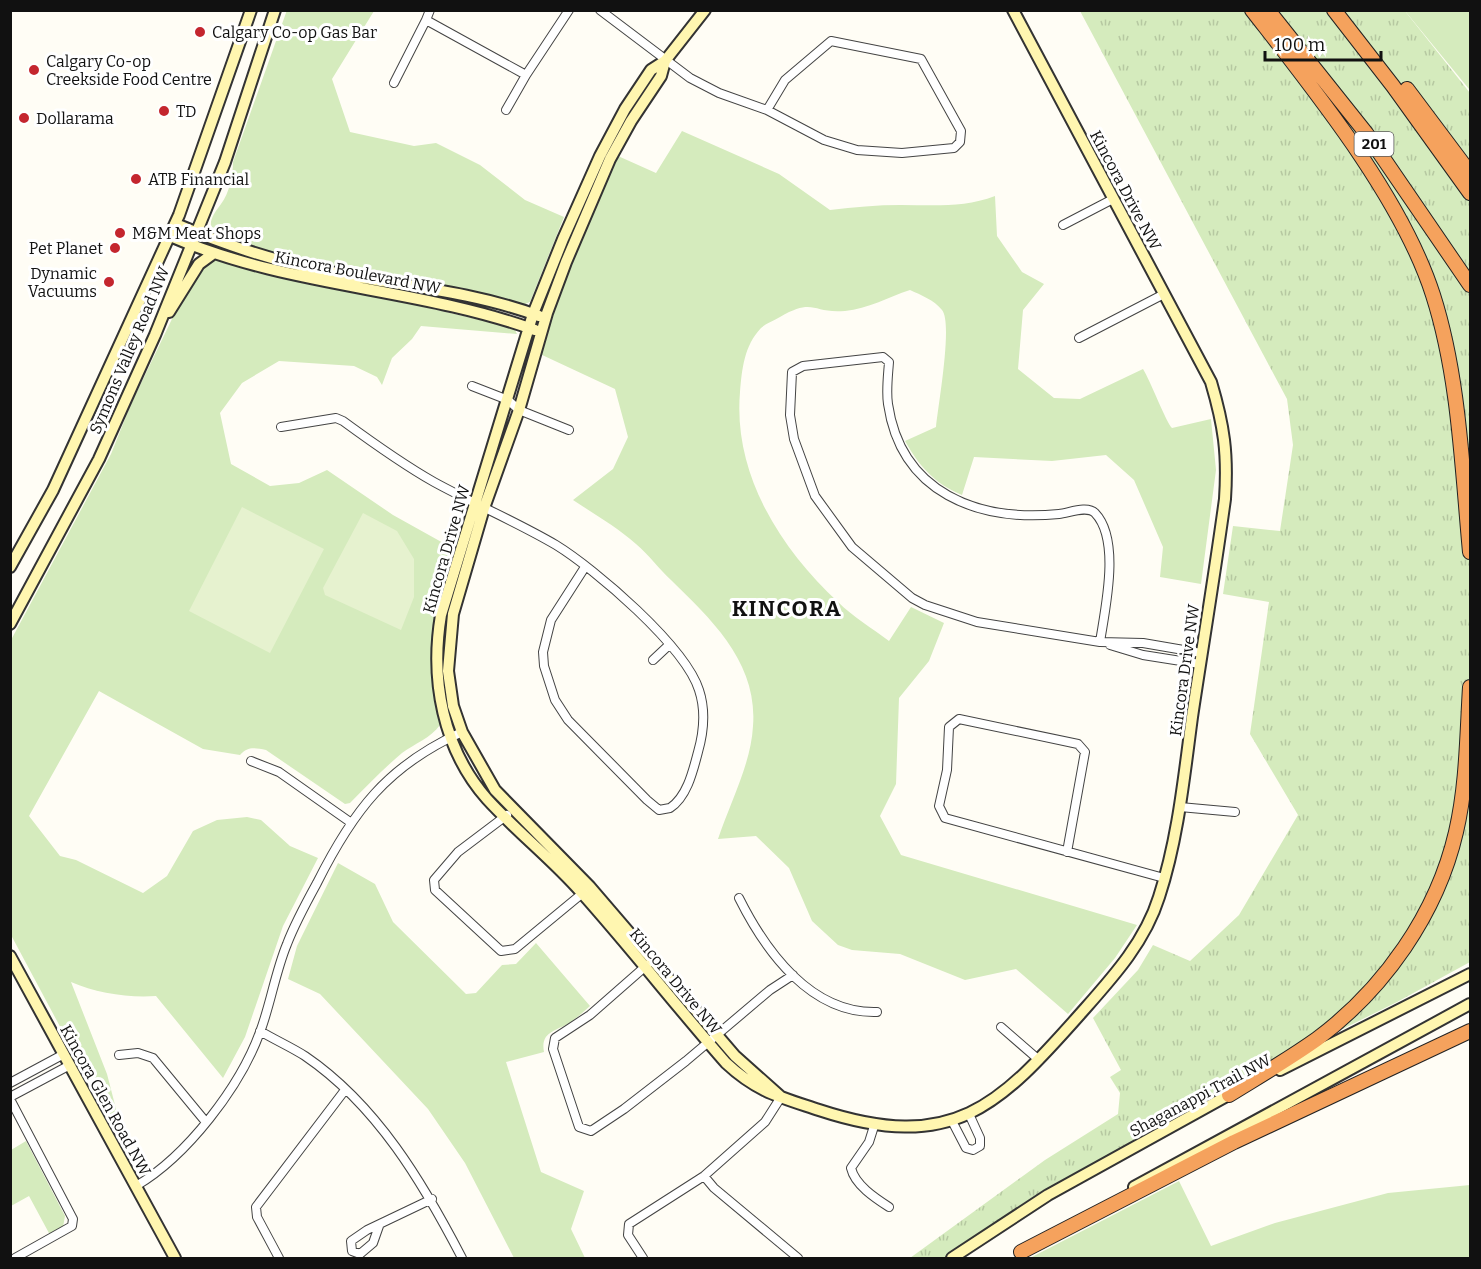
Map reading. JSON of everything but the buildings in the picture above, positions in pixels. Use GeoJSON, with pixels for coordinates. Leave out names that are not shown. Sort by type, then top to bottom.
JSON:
{"type":"FeatureCollection","features":[{"type":"Feature","properties":{"kind":"highway"},"geometry":{"type":"LineString","coordinates":[[1252,10],[1355,149],[1402,224],[1422,265],[1438,311],[1449,361],[1470,552]]}},
{"type":"Feature","properties":{"kind":"highway","name":"201"},"geometry":{"type":"LineString","coordinates":[[1268,10],[1366,132],[1470,285]]}},
{"type":"Feature","properties":{"kind":"highway"},"geometry":{"type":"LineString","coordinates":[[1334,10],[1394,86],[1470,193]]}},
{"type":"Feature","properties":{"kind":"highway"},"geometry":{"type":"LineString","coordinates":[[1343,10],[1424,111],[1470,173]]}},
{"type":"Feature","properties":{"kind":"highway"},"geometry":{"type":"LineString","coordinates":[[1229,1095],[1316,1039],[1341,1019],[1386,973],[1424,916],[1439,884],[1456,832],[1461,806],[1470,687]]}},
{"type":"Feature","properties":{"kind":"highway"},"geometry":{"type":"LineString","coordinates":[[1016,1255],[1234,1142],[1470,1031]]}},
{"type":"Feature","properties":{"kind":"street","name":"Symons Valley Road NW"},"geometry":{"type":"LineString","coordinates":[[10,567],[62,472],[176,224],[252,10]]}},
{"type":"Feature","properties":{"kind":"street","name":"Symons Valley Road NW"},"geometry":{"type":"LineString","coordinates":[[10,624],[99,459],[155,335],[225,162],[275,10]]}},
{"type":"Feature","properties":{"kind":"street"},"geometry":{"type":"LineString","coordinates":[[394,83],[430,10]]}},
{"type":"Feature","properties":{"kind":"street"},"geometry":{"type":"LineString","coordinates":[[506,110],[569,10]]}},
{"type":"Feature","properties":{"kind":"street"},"geometry":{"type":"LineString","coordinates":[[600,10],[665,61],[719,93],[767,110],[824,141],[857,150],[902,153],[954,148],[960,142],[961,131],[921,59],[831,41],[785,80],[767,110]]}},
{"type":"Feature","properties":{"kind":"street","name":"Kincora Drive NW"},"geometry":{"type":"LineString","coordinates":[[509,813],[462,732],[450,689],[449,633],[479,505],[533,314],[562,239],[612,132],[651,70],[665,61],[705,10]]}},
{"type":"Feature","properties":{"kind":"street","name":"Kincora Drive NW"},"geometry":{"type":"LineString","coordinates":[[665,61],[661,76],[610,159],[545,318],[519,410],[479,505],[438,633],[438,693],[450,737],[473,782],[509,813],[586,890],[713,1039],[781,1097],[834,1115],[875,1123],[911,1127],[952,1121],[969,1114],[1020,1081],[1127,959],[1146,929],[1164,878],[1180,807],[1225,499],[1228,458],[1223,423],[1211,381],[1013,10]]}},
{"type":"Feature","properties":{"kind":"street"},"geometry":{"type":"LineString","coordinates":[[426,20],[526,75]]}},
{"type":"Feature","properties":{"kind":"street"},"geometry":{"type":"LineString","coordinates":[[1063,225],[1113,199]]}},
{"type":"Feature","properties":{"kind":"street","name":"Kincora Boulevard NW"},"geometry":{"type":"LineString","coordinates":[[176,224],[319,270],[442,290],[545,318]]}},
{"type":"Feature","properties":{"kind":"street","name":"Kincora Boulevard NW"},"geometry":{"type":"LineString","coordinates":[[170,236],[214,253],[292,276],[459,307],[541,332]]}},
{"type":"Feature","properties":{"kind":"street"},"geometry":{"type":"LineString","coordinates":[[155,335],[199,264],[214,253]]}},
{"type":"Feature","properties":{"kind":"street"},"geometry":{"type":"LineString","coordinates":[[1079,338],[1164,294]]}},
{"type":"Feature","properties":{"kind":"street"},"geometry":{"type":"LineString","coordinates":[[1100,642],[1109,588],[1109,564],[1104,531],[1094,512],[1088,509],[1059,514],[1002,513],[960,503],[937,489],[918,473],[901,450],[894,433],[887,402],[889,362],[883,357],[803,366],[792,372],[790,380],[791,423],[796,448],[808,483],[822,509],[841,534],[877,570],[912,598],[941,611],[977,622],[1100,642],[1143,655],[1200,664]]}},
{"type":"Feature","properties":{"kind":"street"},"geometry":{"type":"LineString","coordinates":[[472,386],[508,400],[519,410],[569,430]]}},
{"type":"Feature","properties":{"kind":"street"},"geometry":{"type":"LineString","coordinates":[[281,427],[336,418],[390,455],[557,546],[585,567],[605,582],[669,645],[696,682],[704,723],[692,773],[674,806],[659,810],[568,720],[550,686],[543,652],[551,620],[585,567]]}},
{"type":"Feature","properties":{"kind":"street"},"geometry":{"type":"LineString","coordinates":[[1100,642],[1143,643],[1201,652]]}},
{"type":"Feature","properties":{"kind":"street"},"geometry":{"type":"LineString","coordinates":[[653,660],[669,645]]}},
{"type":"Feature","properties":{"kind":"street"},"geometry":{"type":"LineString","coordinates":[[1067,852],[1085,752],[1078,744],[959,719],[955,721],[949,727],[947,770],[939,806],[945,818],[1067,852],[1164,878]]}},
{"type":"Feature","properties":{"kind":"street"},"geometry":{"type":"LineString","coordinates":[[136,1186],[153,1177],[183,1149],[241,1070],[260,1031],[288,942],[350,822],[372,796],[405,764],[428,748],[462,732]]}},
{"type":"Feature","properties":{"kind":"street"},"geometry":{"type":"LineString","coordinates":[[251,761],[279,772],[350,822]]}},
{"type":"Feature","properties":{"kind":"street"},"geometry":{"type":"LineString","coordinates":[[1180,807],[1235,812]]}},
{"type":"Feature","properties":{"kind":"street"},"geometry":{"type":"LineString","coordinates":[[509,813],[446,864],[434,880],[435,890],[501,951],[515,949],[586,890]]}},
{"type":"Feature","properties":{"kind":"street"},"geometry":{"type":"LineString","coordinates":[[739,898],[757,930],[793,975],[809,990],[833,1006],[857,1013],[877,1012]]}},
{"type":"Feature","properties":{"kind":"street","name":"Kincora Glen Road NW"},"geometry":{"type":"LineString","coordinates":[[10,956],[175,1258]]}},
{"type":"Feature","properties":{"kind":"street"},"geometry":{"type":"LineString","coordinates":[[649,963],[590,1015],[555,1038],[553,1049],[579,1127],[591,1131],[624,1109],[713,1039],[770,990],[793,975]]}},
{"type":"Feature","properties":{"kind":"street","name":"Shaganappi Trail NW"},"geometry":{"type":"LineString","coordinates":[[952,1258],[1048,1195],[1229,1095],[1470,974]]}},
{"type":"Feature","properties":{"kind":"street"},"geometry":{"type":"LineString","coordinates":[[1016,1255],[1202,1148],[1470,1004]]}},
{"type":"Feature","properties":{"kind":"street"},"geometry":{"type":"LineString","coordinates":[[1001,1027],[1039,1060]]}},
{"type":"Feature","properties":{"kind":"street"},"geometry":{"type":"LineString","coordinates":[[260,1031],[305,1056],[345,1090],[397,1146],[432,1199],[462,1258]]}},
{"type":"Feature","properties":{"kind":"street"},"geometry":{"type":"LineString","coordinates":[[119,1055],[138,1053],[153,1058],[205,1121]]}},
{"type":"Feature","properties":{"kind":"street"},"geometry":{"type":"LineString","coordinates":[[10,1083],[64,1054]]}},
{"type":"Feature","properties":{"kind":"street"},"geometry":{"type":"LineString","coordinates":[[15,1258],[72,1226],[73,1219],[10,1098],[70,1065]]}},
{"type":"Feature","properties":{"kind":"street"},"geometry":{"type":"LineString","coordinates":[[279,1258],[257,1217],[256,1207],[345,1090]]}},
{"type":"Feature","properties":{"kind":"street"},"geometry":{"type":"LineString","coordinates":[[643,1258],[627,1235],[629,1224],[704,1176],[765,1122],[781,1097]]}},
{"type":"Feature","properties":{"kind":"street"},"geometry":{"type":"LineString","coordinates":[[952,1121],[966,1148],[973,1150],[980,1146],[980,1138],[969,1114]]}},
{"type":"Feature","properties":{"kind":"street"},"geometry":{"type":"LineString","coordinates":[[875,1123],[869,1142],[852,1168],[853,1176],[889,1207]]}},
{"type":"Feature","properties":{"kind":"street"},"geometry":{"type":"LineString","coordinates":[[704,1176],[714,1188],[798,1258]]}},
{"type":"Feature","properties":{"kind":"street"},"geometry":{"type":"LineString","coordinates":[[379,1226],[432,1199]]}},
{"type":"Feature","properties":{"kind":"green space"},"geometry":{"type":"Polygon","coordinates":[[[287,10],[374,11],[332,79],[350,132],[414,146],[436,143],[480,165],[525,200],[564,217],[530,302],[520,306],[296,261],[218,238],[212,229],[211,221],[228,190],[233,162],[287,10]]]}},
{"type":"Feature","properties":{"kind":"green space"},"geometry":{"type":"Polygon","coordinates":[[[1080,11],[1405,11],[1470,93],[1470,962],[1397,1002],[1230,1085],[1024,1203],[946,1258],[910,1258],[1045,1160],[1118,1114],[1120,1093],[1110,1077],[1121,1070],[1093,1018],[1138,970],[1153,945],[1190,961],[1239,915],[1298,815],[1250,734],[1269,602],[1223,594],[1233,526],[1280,531],[1293,445],[1287,399],[1080,11]]]}},
{"type":"Feature","properties":{"kind":"green space"},"geometry":{"type":"Polygon","coordinates":[[[1405,11],[1470,11],[1470,93],[1469,89],[1405,11]]]}},
{"type":"Feature","properties":{"kind":"green space"},"geometry":{"type":"Polygon","coordinates":[[[682,131],[779,174],[830,210],[883,205],[960,204],[995,196],[997,236],[1022,272],[1044,284],[1023,310],[1018,369],[1054,398],[1080,399],[1143,369],[1172,428],[1211,419],[1216,470],[1201,584],[1160,577],[1163,547],[1134,480],[1106,455],[1052,461],[974,457],[962,495],[952,491],[929,473],[905,441],[936,427],[942,384],[945,318],[939,306],[923,296],[910,290],[853,310],[834,311],[807,307],[791,311],[761,328],[751,342],[745,358],[740,392],[740,422],[744,452],[765,508],[797,558],[817,581],[856,618],[889,641],[911,607],[944,623],[929,661],[899,698],[896,784],[880,816],[901,855],[1137,925],[1115,958],[1068,1014],[1016,969],[965,980],[900,954],[852,950],[838,945],[812,921],[789,868],[756,836],[718,839],[744,769],[751,740],[753,703],[748,682],[729,644],[702,611],[636,544],[573,500],[613,469],[628,437],[615,389],[540,354],[574,250],[618,156],[656,173],[682,131]]]}},
{"type":"Feature","properties":{"kind":"green space"},"geometry":{"type":"Polygon","coordinates":[[[215,259],[332,289],[391,299],[514,328],[517,334],[421,326],[412,339],[392,358],[382,385],[377,377],[354,366],[279,361],[242,383],[220,413],[231,464],[270,486],[299,483],[327,470],[393,515],[454,549],[440,595],[432,636],[432,677],[440,725],[427,737],[402,753],[350,803],[345,804],[266,750],[249,749],[240,755],[203,749],[99,691],[29,816],[60,856],[76,860],[143,893],[167,876],[193,831],[217,820],[247,817],[261,820],[290,846],[318,858],[283,926],[245,1037],[223,1078],[156,996],[112,994],[71,982],[107,1074],[122,1132],[118,1135],[11,935],[11,640],[111,454],[131,404],[184,294],[200,270],[215,259]]]}},
{"type":"Feature","properties":{"kind":"green space"},"geometry":{"type":"Polygon","coordinates":[[[242,507],[324,549],[270,653],[189,611],[242,507]]]}},
{"type":"Feature","properties":{"kind":"green space"},"geometry":{"type":"Polygon","coordinates":[[[363,513],[397,531],[414,559],[414,597],[401,630],[325,595],[323,588],[363,513]]]}},
{"type":"Feature","properties":{"kind":"green space"},"geometry":{"type":"Polygon","coordinates":[[[338,863],[375,884],[393,922],[466,994],[476,993],[502,965],[516,964],[536,943],[590,1006],[571,1022],[547,1036],[543,1045],[544,1052],[506,1062],[541,1172],[584,1191],[571,1229],[585,1258],[514,1258],[465,1163],[428,1109],[320,994],[288,979],[297,946],[338,863]]]}},
{"type":"Feature","properties":{"kind":"green space"},"geometry":{"type":"Polygon","coordinates":[[[26,1141],[65,1216],[63,1227],[50,1235],[29,1196],[11,1206],[11,1150],[26,1141]]]}},
{"type":"Feature","properties":{"kind":"green space"},"geometry":{"type":"Polygon","coordinates":[[[1179,1181],[1211,1246],[1275,1223],[1388,1193],[1470,1185],[1470,1258],[1030,1258],[1179,1181]]]}},
{"type":"Feature","properties":{"kind":"place","name":"Calgary Co-op Gas Bar"},"geometry":{"type":"Point","coordinates":[200,32]}},
{"type":"Feature","properties":{"kind":"place","name":"Calgary Co-op Creekside Food Centre"},"geometry":{"type":"Point","coordinates":[34,70]}},
{"type":"Feature","properties":{"kind":"place","name":"TD"},"geometry":{"type":"Point","coordinates":[164,111]}},
{"type":"Feature","properties":{"kind":"place","name":"Dollarama"},"geometry":{"type":"Point","coordinates":[24,118]}},
{"type":"Feature","properties":{"kind":"place","name":"ATB Financial"},"geometry":{"type":"Point","coordinates":[136,179]}},
{"type":"Feature","properties":{"kind":"place","name":"M&M Meat Shops"},"geometry":{"type":"Point","coordinates":[120,233]}},
{"type":"Feature","properties":{"kind":"place","name":"Pet Planet"},"geometry":{"type":"Point","coordinates":[115,248]}},
{"type":"Feature","properties":{"kind":"place","name":"Dynamic Vacuums"},"geometry":{"type":"Point","coordinates":[109,282]}},
{"type":"Feature","properties":{"kind":"district","name":"KINCORA"},"geometry":{"type":"Point","coordinates":[787,608]}}]}
